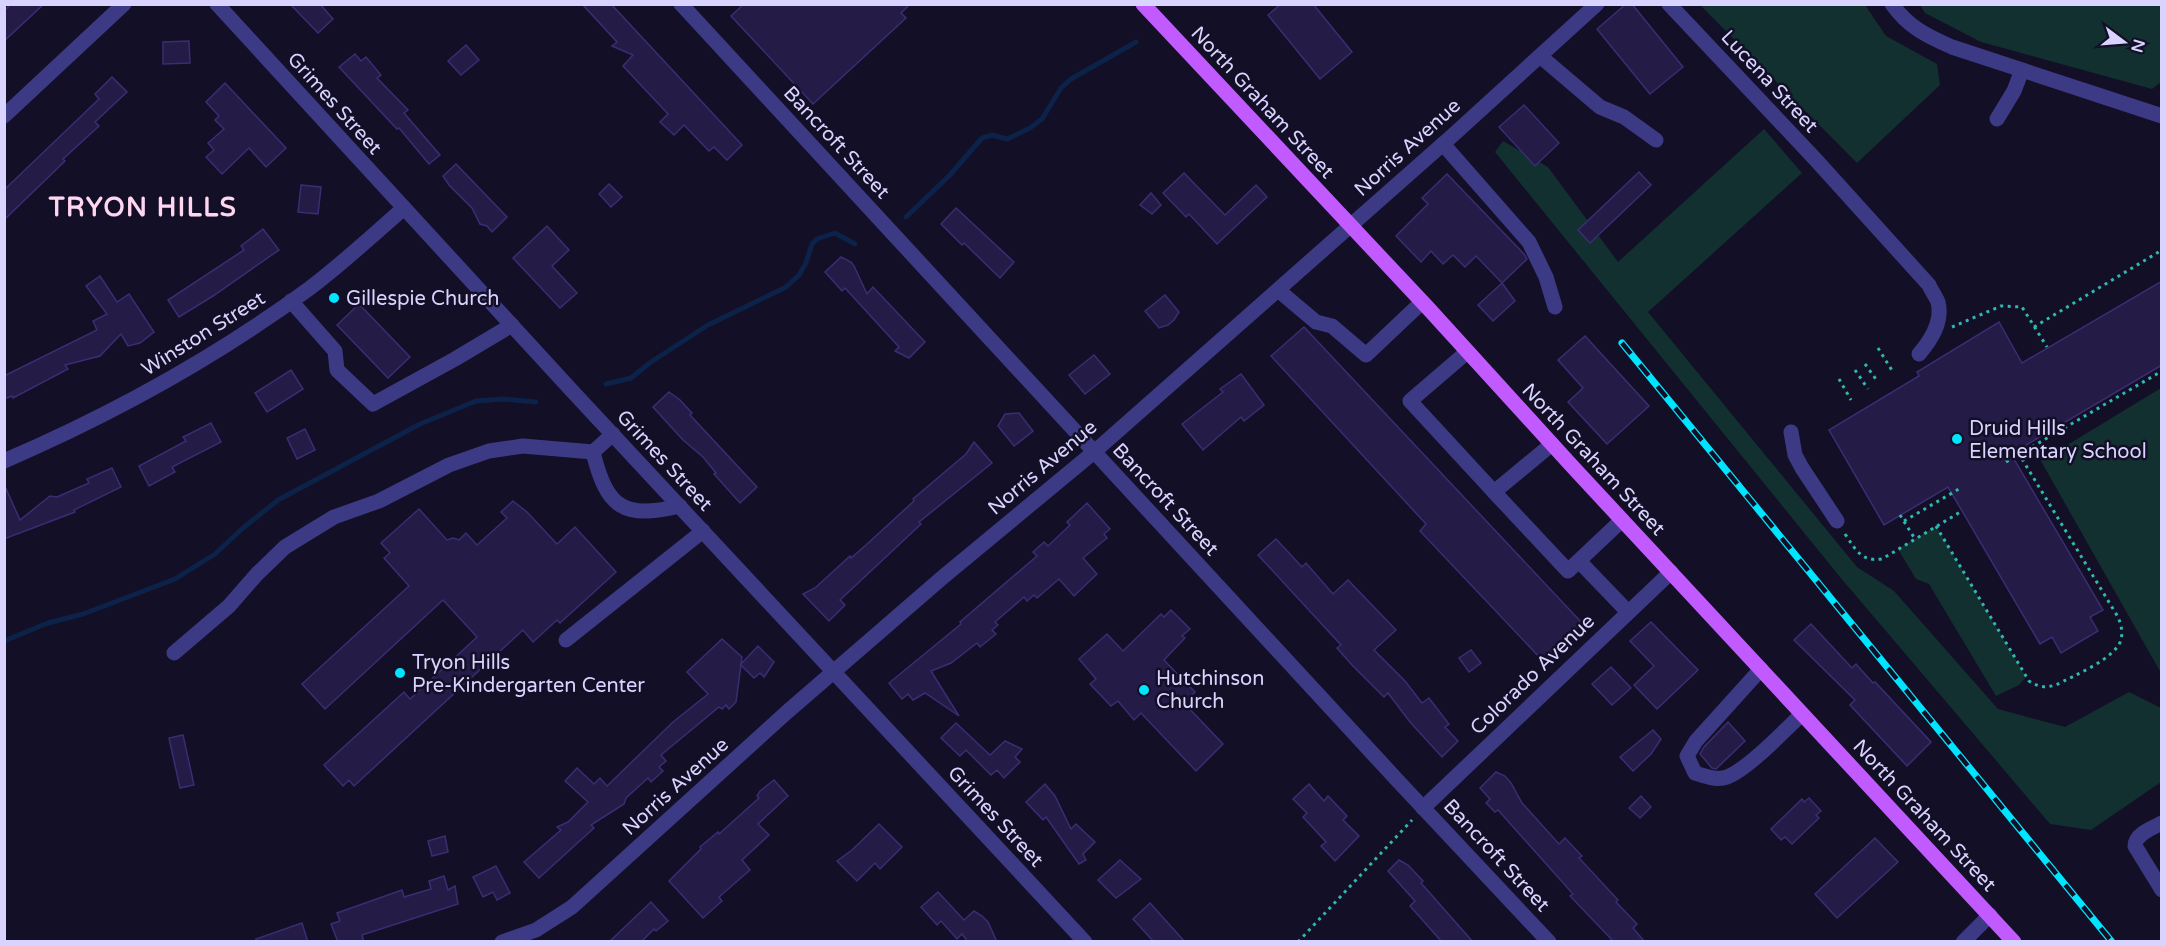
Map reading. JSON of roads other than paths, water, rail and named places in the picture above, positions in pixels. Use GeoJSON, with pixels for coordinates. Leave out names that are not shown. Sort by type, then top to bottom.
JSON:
{"type":"FeatureCollection","features":[{"type":"Feature","properties":{"kind":"main road","name":"North Graham Street"},"geometry":{"type":"LineString","coordinates":[[1143,4],[2014,942]]}},
{"type":"Feature","properties":{"kind":"street"},"geometry":{"type":"LineString","coordinates":[[4,116],[124,4]]}},
{"type":"Feature","properties":{"kind":"street","name":"Grimes Street"},"geometry":{"type":"LineString","coordinates":[[217,4],[1085,942]]}},
{"type":"Feature","properties":{"kind":"street","name":"Bancroft Street"},"geometry":{"type":"LineString","coordinates":[[681,4],[1549,942]]}},
{"type":"Feature","properties":{"kind":"street","name":"Norris Avenue"},"geometry":{"type":"LineString","coordinates":[[502,942],[523,938],[572,907],[833,672],[1094,452],[1351,226],[1597,4]]}},
{"type":"Feature","properties":{"kind":"street","name":"Lucena Street"},"geometry":{"type":"LineString","coordinates":[[1669,4],[1816,160],[1929,285],[1938,303],[1937,323],[1932,339],[1919,354]]}},
{"type":"Feature","properties":{"kind":"street"},"geometry":{"type":"LineString","coordinates":[[1892,4],[1900,16],[1925,35],[1952,47],[2162,116]]}},
{"type":"Feature","properties":{"kind":"street"},"geometry":{"type":"LineString","coordinates":[[1540,56],[1600,107],[1624,117],[1656,141]]}},
{"type":"Feature","properties":{"kind":"street"},"geometry":{"type":"LineString","coordinates":[[1997,119],[2014,92],[2022,70]]}},
{"type":"Feature","properties":{"kind":"street"},"geometry":{"type":"LineString","coordinates":[[1443,144],[1529,242],[1546,277],[1555,307]]}},
{"type":"Feature","properties":{"kind":"street","name":"Winston Street"},"geometry":{"type":"LineString","coordinates":[[4,461],[57,439],[145,394],[214,354],[291,301],[364,244],[404,207]]}},
{"type":"Feature","properties":{"kind":"street"},"geometry":{"type":"LineString","coordinates":[[1278,290],[1316,322],[1332,326],[1366,355],[1422,302]]}},
{"type":"Feature","properties":{"kind":"street"},"geometry":{"type":"LineString","coordinates":[[291,301],[335,351],[337,369],[372,404],[512,325]]}},
{"type":"Feature","properties":{"kind":"street"},"geometry":{"type":"LineString","coordinates":[[1467,352],[1410,402],[1568,571],[1622,520]]}},
{"type":"Feature","properties":{"kind":"street"},"geometry":{"type":"LineString","coordinates":[[1791,432],[1795,455],[1837,521]]}},
{"type":"Feature","properties":{"kind":"street"},"geometry":{"type":"LineString","coordinates":[[174,653],[229,606],[285,547],[334,517],[379,501],[448,465],[489,451],[523,446],[593,452],[613,434]]}},
{"type":"Feature","properties":{"kind":"street"},"geometry":{"type":"LineString","coordinates":[[1494,492],[1552,444]]}},
{"type":"Feature","properties":{"kind":"street"},"geometry":{"type":"LineString","coordinates":[[593,452],[599,476],[611,497],[628,510],[653,512],[680,506]]}},
{"type":"Feature","properties":{"kind":"street"},"geometry":{"type":"LineString","coordinates":[[566,640],[703,531]]}},
{"type":"Feature","properties":{"kind":"street"},"geometry":{"type":"LineString","coordinates":[[1579,561],[1628,612]]}},
{"type":"Feature","properties":{"kind":"street","name":"Colorado Avenue"},"geometry":{"type":"LineString","coordinates":[[1423,808],[1671,572]]}},
{"type":"Feature","properties":{"kind":"street"},"geometry":{"type":"LineString","coordinates":[[1761,669],[1696,741],[1686,756],[1695,773],[1711,778],[1726,778],[1744,767],[1802,714]]}},
{"type":"Feature","properties":{"kind":"street"},"geometry":{"type":"LineString","coordinates":[[2162,823],[2134,841],[2162,890]]}},
{"type":"Feature","properties":{"kind":"street"},"geometry":{"type":"LineString","coordinates":[[1963,942],[1990,915]]}},
{"type":"Feature","properties":{"kind":"waterway"},"geometry":{"type":"LineString","coordinates":[[906,217],[949,176],[982,138],[992,135],[1007,139],[1030,128],[1042,119],[1061,88],[1071,79],[1136,42]]}},
{"type":"Feature","properties":{"kind":"waterway"},"geometry":{"type":"LineString","coordinates":[[606,384],[631,378],[651,362],[708,325],[786,287],[799,275],[806,263],[812,244],[817,239],[835,233],[855,244]]}},
{"type":"Feature","properties":{"kind":"waterway"},"geometry":{"type":"LineString","coordinates":[[4,641],[48,623],[83,614],[175,579],[215,554],[278,500],[420,424],[476,401],[503,399],[536,402]]}},
{"type":"Feature","properties":{"kind":"railway"},"geometry":{"type":"LineString","coordinates":[[1622,343],[2112,942]]}},
{"type":"Feature","properties":{"kind":"place","name":"Gillespie Church"},"geometry":{"type":"Point","coordinates":[334,298]}},
{"type":"Feature","properties":{"kind":"place","name":"Druid Hills Elementary School"},"geometry":{"type":"Point","coordinates":[1957,439]}},
{"type":"Feature","properties":{"kind":"place","name":"Tryon Hills Pre-Kindergarten Center"},"geometry":{"type":"Point","coordinates":[400,673]}},
{"type":"Feature","properties":{"kind":"place","name":"Hutchinson Church"},"geometry":{"type":"Point","coordinates":[1144,690]}},
{"type":"Feature","properties":{"kind":"district","name":"TRYON HILLS"},"geometry":{"type":"Point","coordinates":[143,207]}}]}
